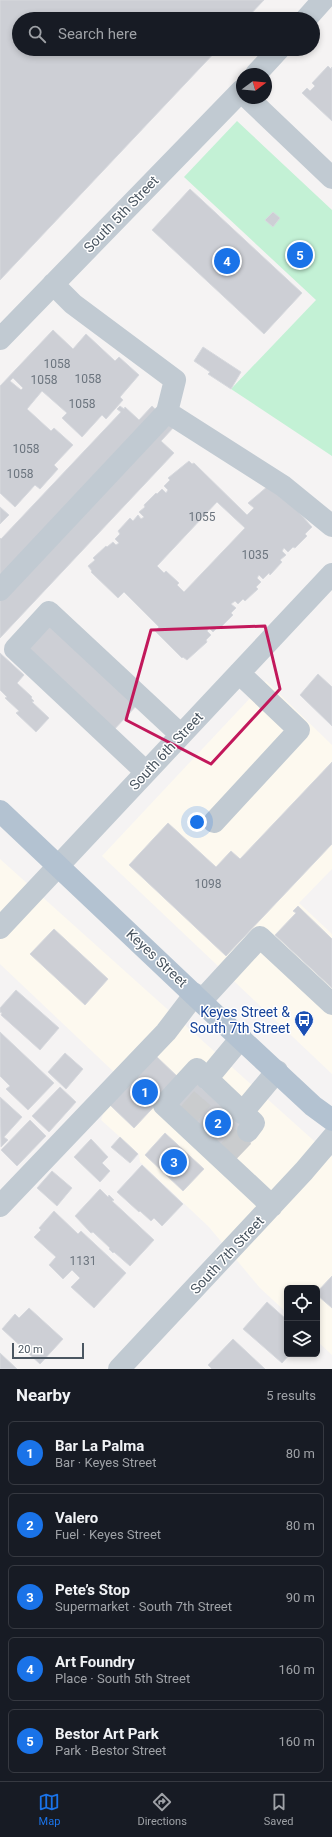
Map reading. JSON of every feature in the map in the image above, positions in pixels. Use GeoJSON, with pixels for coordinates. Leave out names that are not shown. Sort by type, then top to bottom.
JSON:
{"type":"FeatureCollection","features":[{"type":"Feature","properties":{"kind":"main road","name":"Keyes Street"},"geometry":{"type":"LineString","coordinates":[[0,811],[313,1106],[332,1120]]}},
{"type":"Feature","properties":{"kind":"street"},"geometry":{"type":"LineString","coordinates":[[313,12],[324,0]]}},
{"type":"Feature","properties":{"kind":"street"},"geometry":{"type":"LineString","coordinates":[[262,68],[273,56]]}},
{"type":"Feature","properties":{"kind":"street","name":"South 5th Street"},"geometry":{"type":"LineString","coordinates":[[0,339],[236,100]]}},
{"type":"Feature","properties":{"kind":"street"},"geometry":{"type":"LineString","coordinates":[[255,104],[332,178]]}},
{"type":"Feature","properties":{"kind":"street"},"geometry":{"type":"LineString","coordinates":[[0,590],[167,412],[175,380],[73,304],[53,284]]}},
{"type":"Feature","properties":{"kind":"street"},"geometry":{"type":"LineString","coordinates":[[167,412],[283,486],[332,526]]}},
{"type":"Feature","properties":{"kind":"street","name":"South 6th Street"},"geometry":{"type":"LineString","coordinates":[[0,928],[332,574]]}},
{"type":"Feature","properties":{"kind":"street"},"geometry":{"type":"LineString","coordinates":[[146,772],[15,649],[44,617],[49,612],[181,735]]}},
{"type":"Feature","properties":{"kind":"street"},"geometry":{"type":"LineString","coordinates":[[214,822],[300,730],[239,673]]}},
{"type":"Feature","properties":{"kind":"street"},"geometry":{"type":"LineString","coordinates":[[0,1206],[198,997],[260,937],[332,1004]]}},
{"type":"Feature","properties":{"kind":"street"},"geometry":{"type":"LineString","coordinates":[[209,1086],[241,1038]]}},
{"type":"Feature","properties":{"kind":"street"},"geometry":{"type":"LineString","coordinates":[[272,1206],[225,1156],[185,1119],[164,1106],[197,1069],[209,1086],[237,1114],[277,1071]]}},
{"type":"Feature","properties":{"kind":"street","name":"South 7th Street"},"geometry":{"type":"LineString","coordinates":[[119,1369],[272,1206],[332,1138]]}},
{"type":"Feature","properties":{"kind":"highlighted area"},"geometry":{"type":"Polygon","coordinates":[[[265,626],[280,689],[211,764],[126,720],[151,630],[265,626]]]}},
{"type":"Feature","properties":{"kind":"shaded area"},"geometry":{"type":"Polygon","coordinates":[[[266,681],[332,745],[332,869],[299,903],[332,934],[332,1074],[102,856],[266,681]]]}},
{"type":"Feature","properties":{"kind":"shaded area"},"geometry":{"type":"Polygon","coordinates":[[[0,859],[332,1157],[332,1355],[320,1344],[320,1285],[284,1285],[284,1310],[260,1288],[209,1227],[140,1162],[139,1154],[101,1120],[116,1074],[0,964],[0,859]]]}},
{"type":"Feature","properties":{"kind":"green space"},"geometry":{"type":"Polygon","coordinates":[[[237,121],[332,210],[332,456],[231,389],[316,300],[184,177],[237,121]]]}},
{"type":"Feature","properties":{"kind":"building"},"geometry":{"type":"Polygon","coordinates":[[[0,0],[264,0],[253,12],[12,12],[12,56],[211,56],[0,280],[0,0]]]}},
{"type":"Feature","properties":{"kind":"building"},"geometry":{"type":"Polygon","coordinates":[[[328,66],[331,69],[332,67],[332,121],[302,93],[307,88],[310,91],[315,86],[312,83],[328,66]]]}},
{"type":"Feature","properties":{"kind":"building"},"geometry":{"type":"Polygon","coordinates":[[[190,189],[302,293],[264,334],[152,230],[190,189]]]}},
{"type":"Feature","properties":{"kind":"building"},"geometry":{"type":"Polygon","coordinates":[[[273,212],[280,218],[273,227],[265,220],[273,212]]]}},
{"type":"Feature","properties":{"kind":"building"},"geometry":{"type":"Polygon","coordinates":[[[53,330],[73,349],[86,334],[115,361],[119,357],[139,375],[120,397],[123,400],[106,419],[102,415],[82,437],[62,418],[67,413],[42,391],[27,409],[51,431],[54,428],[73,445],[54,465],[58,469],[40,489],[35,485],[15,507],[0,493],[0,386],[53,330]],[[13,378],[10,381],[21,390],[23,388],[13,378]]]}},
{"type":"Feature","properties":{"kind":"building"},"geometry":{"type":"Polygon","coordinates":[[[203,347],[241,372],[231,389],[208,374],[210,372],[194,361],[203,347]]]}},
{"type":"Feature","properties":{"kind":"building"},"geometry":{"type":"Polygon","coordinates":[[[120,406],[124,409],[125,407],[139,420],[152,406],[174,427],[161,441],[174,453],[0,638],[0,538],[1,539],[121,412],[117,409],[120,406]]]}},
{"type":"Feature","properties":{"kind":"building"},"geometry":{"type":"Polygon","coordinates":[[[189,461],[192,464],[194,463],[247,515],[254,508],[248,503],[268,486],[284,496],[312,527],[305,534],[307,536],[295,548],[293,547],[288,552],[284,548],[282,551],[286,555],[280,560],[282,562],[270,575],[269,573],[263,579],[259,575],[257,578],[261,582],[256,587],[258,589],[245,601],[243,599],[238,604],[235,601],[231,604],[236,608],[231,613],[233,615],[220,628],[219,626],[213,632],[209,628],[207,631],[211,635],[206,640],[207,642],[187,660],[183,657],[182,658],[155,631],[159,627],[124,592],[118,598],[91,572],[92,571],[88,566],[95,560],[93,558],[106,546],[107,547],[113,542],[116,545],[119,543],[115,539],[120,534],[118,531],[130,518],[133,521],[138,515],[141,519],[144,517],[139,512],[156,493],[157,494],[162,489],[166,493],[168,490],[164,486],[170,480],[168,478],[189,461]],[[217,502],[157,566],[164,573],[166,571],[179,583],[177,585],[184,592],[245,528],[217,502]]]}},
{"type":"Feature","properties":{"kind":"building"},"geometry":{"type":"Polygon","coordinates":[[[0,507],[9,515],[0,524],[0,507]]]}},
{"type":"Feature","properties":{"kind":"building"},"geometry":{"type":"Polygon","coordinates":[[[51,623],[138,704],[111,733],[25,652],[51,623]]]}},
{"type":"Feature","properties":{"kind":"building"},"geometry":{"type":"Polygon","coordinates":[[[0,653],[24,675],[17,683],[32,697],[31,698],[34,701],[32,702],[49,718],[36,732],[16,713],[19,711],[5,698],[7,697],[0,690],[0,653]]]}},
{"type":"Feature","properties":{"kind":"building"},"geometry":{"type":"Polygon","coordinates":[[[318,674],[332,687],[332,726],[300,695],[318,674]]]}},
{"type":"Feature","properties":{"kind":"building"},"geometry":{"type":"Polygon","coordinates":[[[332,762],[332,844],[226,956],[129,865],[168,823],[216,867],[231,851],[240,859],[332,762]]]}},
{"type":"Feature","properties":{"kind":"building"},"geometry":{"type":"Polygon","coordinates":[[[298,906],[332,939],[332,988],[275,935],[296,913],[293,911],[298,906]]]}},
{"type":"Feature","properties":{"kind":"building"},"geometry":{"type":"Polygon","coordinates":[[[54,929],[108,979],[85,1005],[30,954],[54,929]]]}},
{"type":"Feature","properties":{"kind":"building"},"geometry":{"type":"Polygon","coordinates":[[[16,990],[59,1028],[40,1050],[1,1015],[2,1013],[0,1012],[0,1008],[16,990]]]}},
{"type":"Feature","properties":{"kind":"building"},"geometry":{"type":"Polygon","coordinates":[[[0,1032],[54,1083],[28,1110],[6,1089],[10,1086],[0,1076],[0,1032]]]}},
{"type":"Feature","properties":{"kind":"building"},"geometry":{"type":"Polygon","coordinates":[[[65,1053],[83,1069],[66,1089],[48,1072],[65,1053]]]}},
{"type":"Feature","properties":{"kind":"building"},"geometry":{"type":"Polygon","coordinates":[[[156,1056],[180,1079],[134,1128],[110,1105],[156,1056]]]}},
{"type":"Feature","properties":{"kind":"building"},"geometry":{"type":"Polygon","coordinates":[[[193,1080],[255,1138],[235,1159],[173,1101],[193,1080]]]}},
{"type":"Feature","properties":{"kind":"building"},"geometry":{"type":"Polygon","coordinates":[[[60,1087],[76,1102],[49,1132],[32,1116],[60,1087]]]}},
{"type":"Feature","properties":{"kind":"building"},"geometry":{"type":"Polygon","coordinates":[[[0,1097],[22,1117],[4,1137],[8,1140],[1,1147],[0,1097]]]}},
{"type":"Feature","properties":{"kind":"building"},"geometry":{"type":"Polygon","coordinates":[[[30,1120],[46,1136],[17,1166],[1,1150],[30,1120]]]}},
{"type":"Feature","properties":{"kind":"building"},"geometry":{"type":"Polygon","coordinates":[[[165,1133],[204,1169],[183,1191],[145,1155],[165,1133]]]}},
{"type":"Feature","properties":{"kind":"building"},"geometry":{"type":"Polygon","coordinates":[[[120,1137],[138,1154],[130,1163],[111,1147],[120,1137]]]}},
{"type":"Feature","properties":{"kind":"building"},"geometry":{"type":"Polygon","coordinates":[[[91,1139],[108,1157],[102,1163],[110,1171],[100,1182],[74,1157],[91,1139]]]}},
{"type":"Feature","properties":{"kind":"building"},"geometry":{"type":"Polygon","coordinates":[[[142,1165],[183,1204],[162,1226],[154,1218],[151,1221],[140,1211],[139,1212],[117,1192],[142,1165]]]}},
{"type":"Feature","properties":{"kind":"building"},"geometry":{"type":"Polygon","coordinates":[[[52,1171],[72,1188],[57,1206],[37,1188],[52,1171]]]}},
{"type":"Feature","properties":{"kind":"building"},"geometry":{"type":"Polygon","coordinates":[[[100,1189],[108,1197],[109,1195],[114,1200],[112,1201],[154,1240],[130,1266],[114,1252],[113,1253],[109,1249],[110,1248],[93,1232],[91,1233],[75,1216],[100,1189]]]}},
{"type":"Feature","properties":{"kind":"building"},"geometry":{"type":"Polygon","coordinates":[[[54,1211],[78,1234],[81,1231],[126,1273],[94,1308],[71,1287],[80,1278],[72,1270],[63,1279],[49,1265],[56,1257],[34,1237],[41,1230],[39,1228],[54,1211]]]}},
{"type":"Feature","properties":{"kind":"building"},"geometry":{"type":"Polygon","coordinates":[[[332,1276],[332,1308],[320,1298],[320,1289],[332,1276]]]}},
{"type":"Feature","properties":{"kind":"building"},"geometry":{"type":"Polygon","coordinates":[[[267,1302],[284,1317],[284,1357],[287,1357],[282,1363],[243,1329],[267,1302]]]}},
{"type":"Feature","properties":{"kind":"building"},"geometry":{"type":"Polygon","coordinates":[[[29,1308],[63,1339],[40,1364],[2,1329],[15,1314],[19,1318],[29,1308]]]}},
{"type":"Feature","properties":{"kind":"building"},"geometry":{"type":"Polygon","coordinates":[[[233,1339],[265,1369],[212,1369],[208,1365],[233,1339]]]}},
{"type":"Feature","properties":{"kind":"building"},"geometry":{"type":"Polygon","coordinates":[[[0,1353],[17,1369],[0,1369],[0,1353]]]}},
{"type":"Feature","properties":{"kind":"tunnel"},"geometry":{"type":"LineString","coordinates":[[188,1115],[207,1093]]}},
{"type":"Feature","properties":{"kind":"tunnel"},"geometry":{"type":"LineString","coordinates":[[207,1132],[226,1110]]}},
{"type":"Feature","properties":{"kind":"tunnel"},"geometry":{"type":"LineString","coordinates":[[228,1152],[248,1131]]}},
{"type":"Feature","properties":{"kind":"place","name":"Bestor Art Park"},"geometry":{"type":"Point","coordinates":[300,255]}},
{"type":"Feature","properties":{"kind":"place","name":"Art Foundry"},"geometry":{"type":"Point","coordinates":[227,261]}},
{"type":"Feature","properties":{"kind":"place","name":"Keyes Street & South 7th Street"},"geometry":{"type":"Point","coordinates":[304,1037]}},
{"type":"Feature","properties":{"kind":"place","name":"Bar La Palma"},"geometry":{"type":"Point","coordinates":[145,1092]}},
{"type":"Feature","properties":{"kind":"place","name":"Valero"},"geometry":{"type":"Point","coordinates":[218,1123]}},
{"type":"Feature","properties":{"kind":"place","name":"Pete’s Stop"},"geometry":{"type":"Point","coordinates":[174,1162]}}]}
